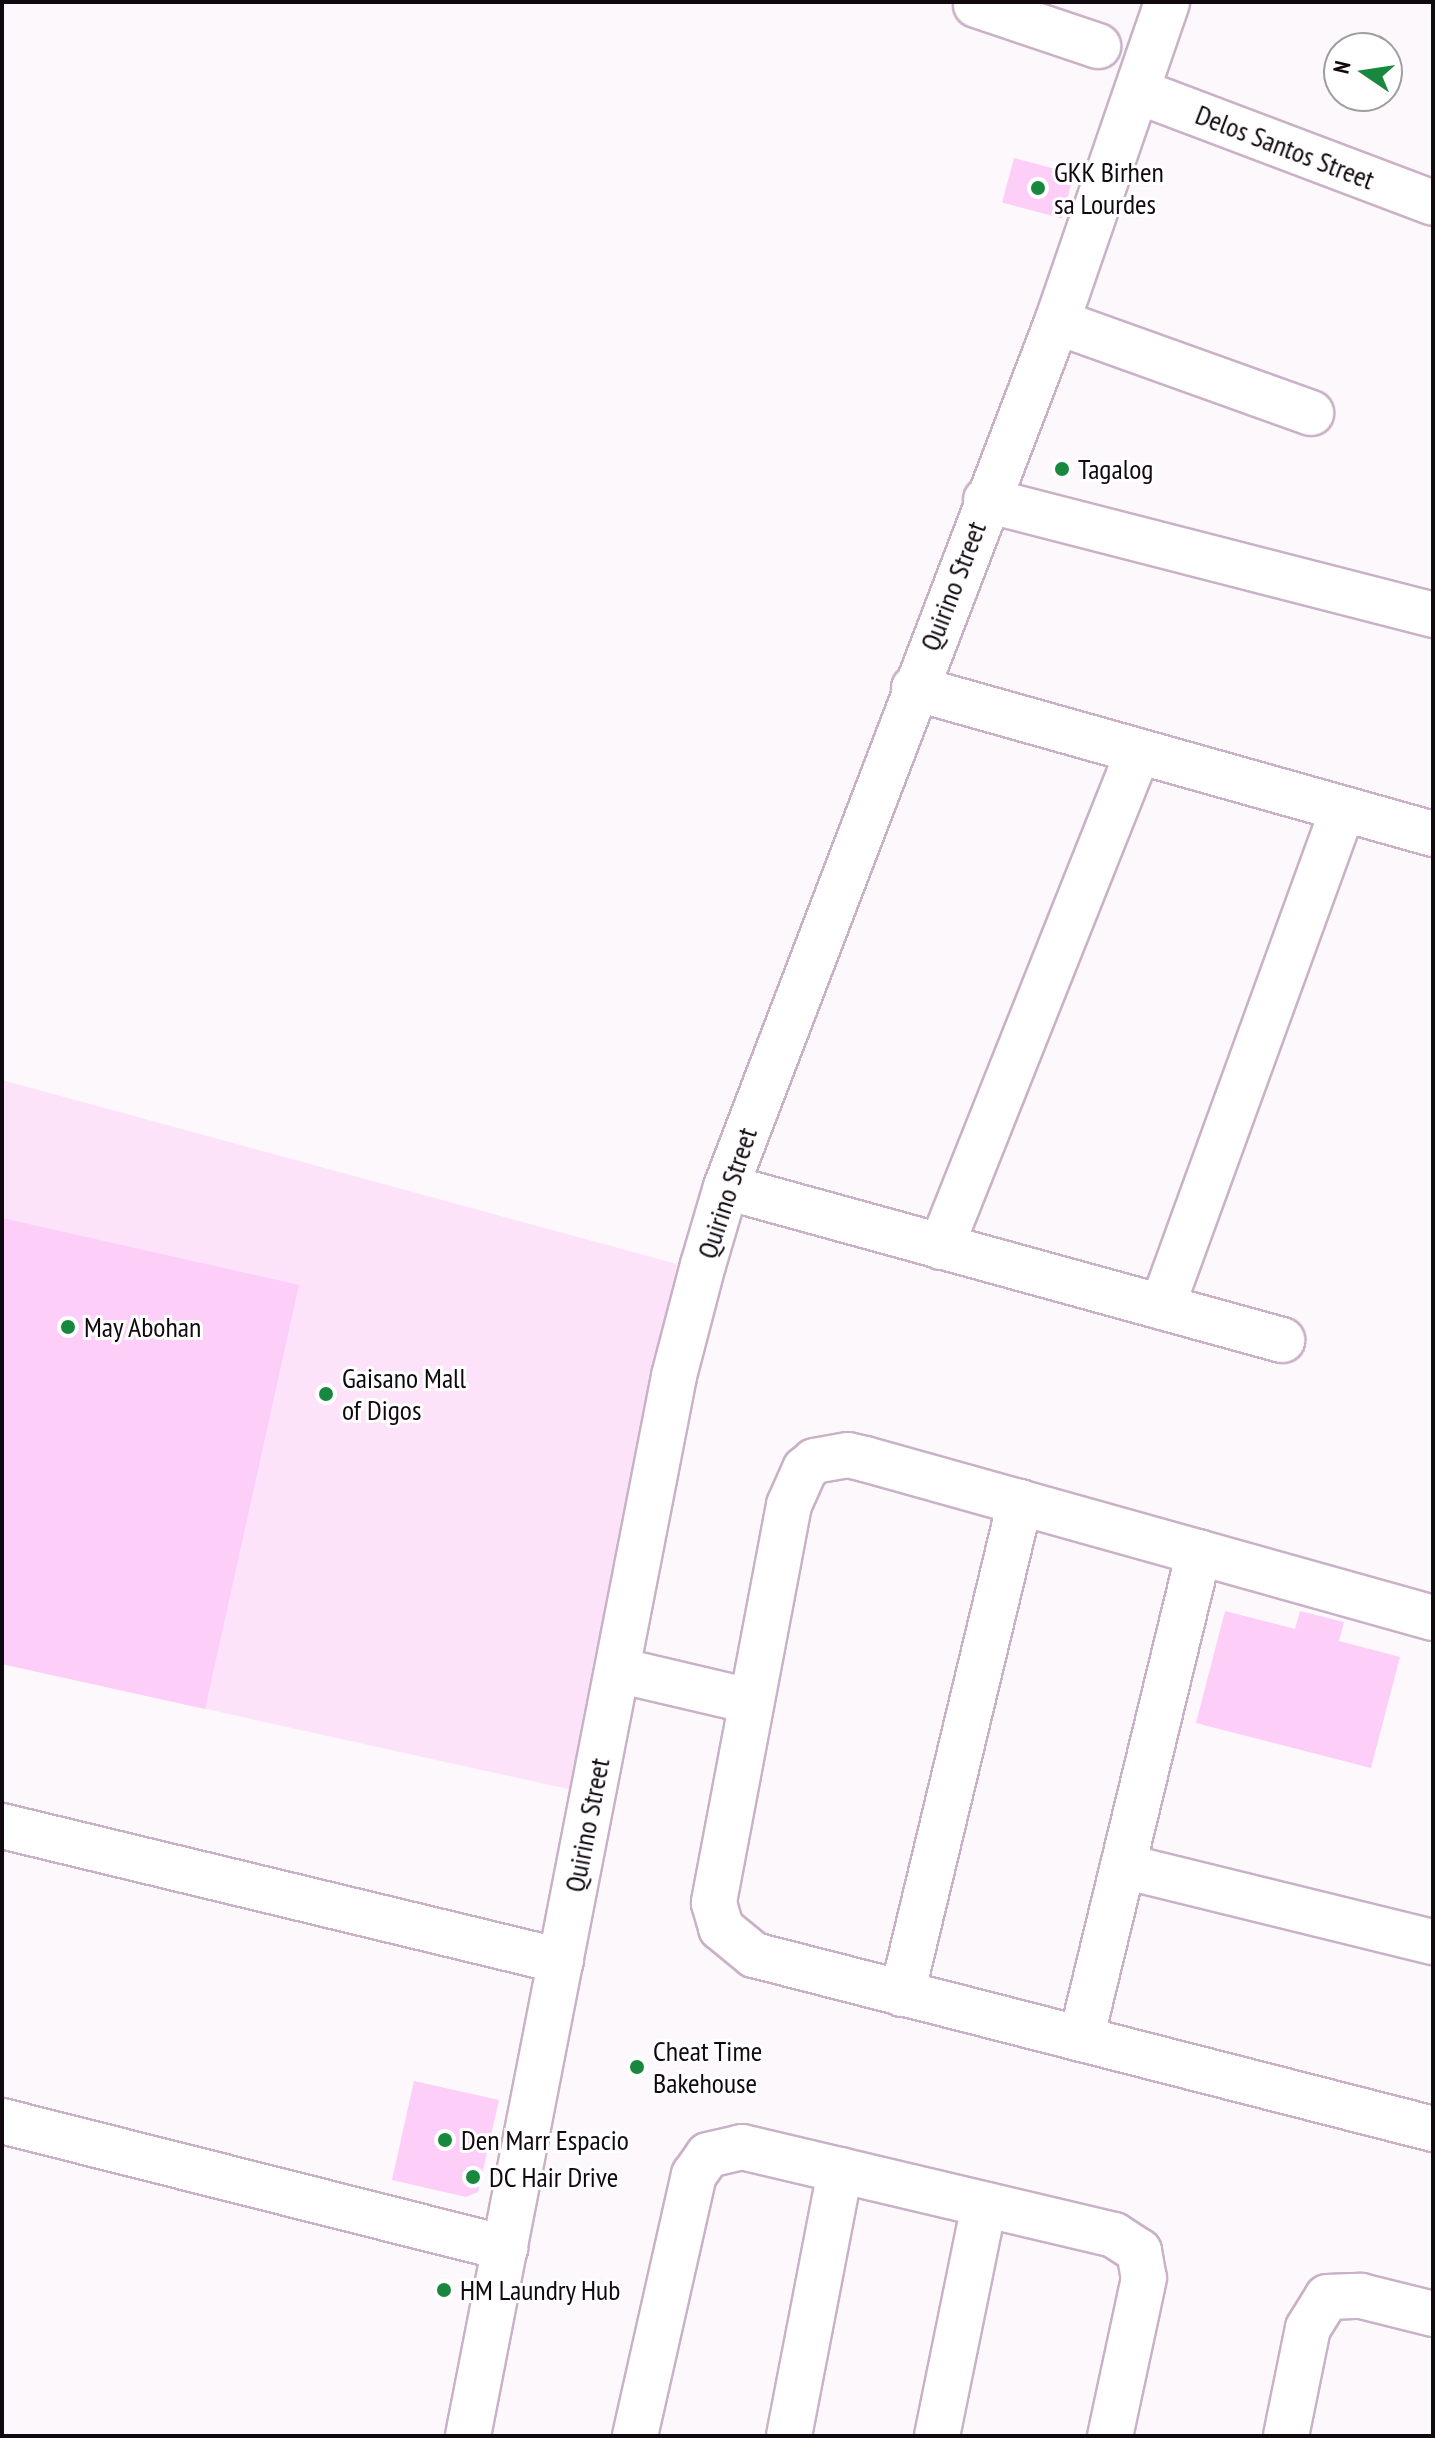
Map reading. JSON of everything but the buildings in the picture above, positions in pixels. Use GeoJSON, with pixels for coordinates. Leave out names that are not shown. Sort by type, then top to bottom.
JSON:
{"type":"FeatureCollection","features":[{"type":"Feature","properties":{"kind":"street","name":"Quirino Street"},"geometry":{"type":"LineString","coordinates":[[468,2436],[674,1376],[726,1187],[914,688],[1057,322],[1167,2]]}},
{"type":"Feature","properties":{"kind":"street"},"geometry":{"type":"LineString","coordinates":[[976,5],[1098,46]]}},
{"type":"Feature","properties":{"kind":"street","name":"Delos Santos Street"},"geometry":{"type":"LineString","coordinates":[[1137,91],[1433,203]]}},
{"type":"Feature","properties":{"kind":"street"},"geometry":{"type":"LineString","coordinates":[[1057,322],[1311,413]]}},
{"type":"Feature","properties":{"kind":"street"},"geometry":{"type":"LineString","coordinates":[[986,500],[1433,615]]}},
{"type":"Feature","properties":{"kind":"street"},"geometry":{"type":"LineString","coordinates":[[914,688],[1433,834]]}},
{"type":"Feature","properties":{"kind":"street"},"geometry":{"type":"LineString","coordinates":[[941,1247],[1138,752]]}},
{"type":"Feature","properties":{"kind":"street"},"geometry":{"type":"LineString","coordinates":[[1162,1307],[1343,809]]}},
{"type":"Feature","properties":{"kind":"street"},"geometry":{"type":"LineString","coordinates":[[726,1187],[1282,1340]]}},
{"type":"Feature","properties":{"kind":"street"},"geometry":{"type":"LineString","coordinates":[[1433,1618],[848,1455],[829,1456],[805,1469],[789,1505],[716,1875],[714,1903],[721,1928],[754,1955],[1433,2129]]}},
{"type":"Feature","properties":{"kind":"street"},"geometry":{"type":"LineString","coordinates":[[902,1994],[1020,1502]]}},
{"type":"Feature","properties":{"kind":"street"},"geometry":{"type":"LineString","coordinates":[[1081,2039],[1199,1552]]}},
{"type":"Feature","properties":{"kind":"street"},"geometry":{"type":"LineString","coordinates":[[618,1670],[750,1701]]}},
{"type":"Feature","properties":{"kind":"street"},"geometry":{"type":"LineString","coordinates":[[2,1826],[561,1961]]}},
{"type":"Feature","properties":{"kind":"street"},"geometry":{"type":"LineString","coordinates":[[1123,1866],[1433,1942]]}},
{"type":"Feature","properties":{"kind":"street"},"geometry":{"type":"LineString","coordinates":[[2,2121],[505,2248]]}},
{"type":"Feature","properties":{"kind":"street"},"geometry":{"type":"LineString","coordinates":[[635,2436],[690,2189],[701,2161],[718,2150],[742,2147],[1114,2235],[1139,2251],[1144,2278],[1110,2436]]}},
{"type":"Feature","properties":{"kind":"street"},"geometry":{"type":"LineString","coordinates":[[789,2436],[840,2170]]}},
{"type":"Feature","properties":{"kind":"street"},"geometry":{"type":"LineString","coordinates":[[937,2436],[984,2205]]}},
{"type":"Feature","properties":{"kind":"street"},"geometry":{"type":"LineString","coordinates":[[1286,2436],[1308,2328],[1314,2311],[1327,2297],[1361,2296],[1433,2314]]}},
{"type":"Feature","properties":{"kind":"shaded area","name":"Gaisano Mall of Digos"},"geometry":{"type":"Polygon","coordinates":[[[2,1080],[677,1264],[621,1524],[577,1791],[2,1664],[2,1080]]]}},
{"type":"Feature","properties":{"kind":"place","name":"GKK Birhen sa Lourdes"},"geometry":{"type":"Point","coordinates":[1038,188]}},
{"type":"Feature","properties":{"kind":"place","name":"Tagalog"},"geometry":{"type":"Point","coordinates":[1062,469]}},
{"type":"Feature","properties":{"kind":"place","name":"May Abohan"},"geometry":{"type":"Point","coordinates":[68,1327]}},
{"type":"Feature","properties":{"kind":"place","name":"Gaisano Mall of Digos"},"geometry":{"type":"Point","coordinates":[326,1394]}},
{"type":"Feature","properties":{"kind":"place","name":"Cheat Time Bakehouse"},"geometry":{"type":"Point","coordinates":[637,2067]}},
{"type":"Feature","properties":{"kind":"place","name":"Den Marr Espacio"},"geometry":{"type":"Point","coordinates":[445,2140]}},
{"type":"Feature","properties":{"kind":"place","name":"DC Hair Drive"},"geometry":{"type":"Point","coordinates":[473,2177]}},
{"type":"Feature","properties":{"kind":"place","name":"HM Laundry Hub"},"geometry":{"type":"Point","coordinates":[444,2290]}}]}
